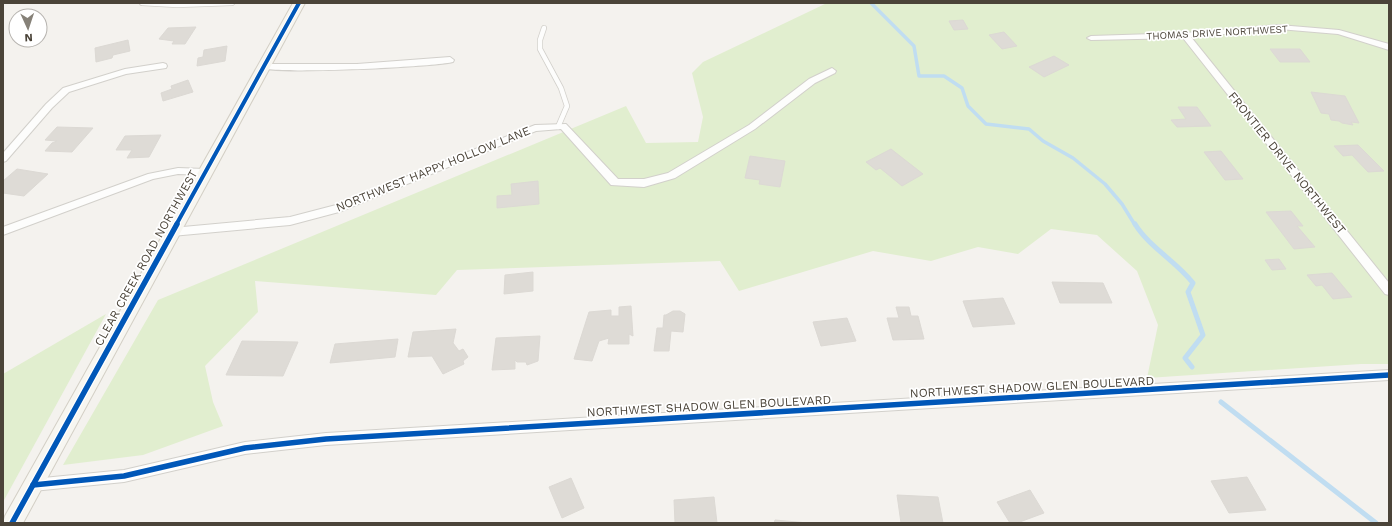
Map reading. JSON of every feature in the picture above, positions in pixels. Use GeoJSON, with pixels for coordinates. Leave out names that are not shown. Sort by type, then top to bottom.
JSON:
{"type":"FeatureCollection","features":[{"type":"Feature","properties":{"kind":"main road","name":"CLEAR CREEK ROAD NORTHWEST"},"geometry":{"type":"LineString","coordinates":[[12,523],[298,3]]}},
{"type":"Feature","properties":{"kind":"street","name":"THOMAS DRIVE NORTHWEST"},"geometry":{"type":"LineString","coordinates":[[1090,38],[1185,35],[1279,27],[1339,32],[1389,47]]}},
{"type":"Feature","properties":{"kind":"street","name":"FRONTIER DRIVE NORTHWEST"},"geometry":{"type":"LineString","coordinates":[[1185,35],[1389,291]]}},
{"type":"Feature","properties":{"kind":"street"},"geometry":{"type":"LineString","coordinates":[[263,67],[358,67],[450,60]]}},
{"type":"Feature","properties":{"kind":"street"},"geometry":{"type":"LineString","coordinates":[[3,159],[49,106],[66,90],[125,72],[163,66]]}},
{"type":"Feature","properties":{"kind":"street"},"geometry":{"type":"LineString","coordinates":[[558,127],[563,126],[615,183],[644,182],[671,176],[752,127],[812,81],[832,71]]}},
{"type":"Feature","properties":{"kind":"street","name":"NORTHWEST HAPPY HOLLOW LANE"},"geometry":{"type":"LineString","coordinates":[[172,232],[290,220],[339,208],[535,128],[558,127]]}},
{"type":"Feature","properties":{"kind":"street"},"geometry":{"type":"LineString","coordinates":[[3,231],[152,176],[178,171],[205,172]]}},
{"type":"Feature","properties":{"kind":"street","name":"NORTHWEST SHADOW GLEN BOULEVARD"},"geometry":{"type":"LineString","coordinates":[[33,485],[124,476],[245,448],[326,439],[1389,375]]}},
{"type":"Feature","properties":{"kind":"lane"},"geometry":{"type":"LineString","coordinates":[[142,3],[177,5],[232,3]]}},
{"type":"Feature","properties":{"kind":"lane"},"geometry":{"type":"LineString","coordinates":[[544,28],[540,40],[540,49],[561,88],[567,106],[558,127]]}},
{"type":"Feature","properties":{"kind":"green space"},"geometry":{"type":"Polygon","coordinates":[[[827,3],[1389,3],[1389,364],[1361,364],[1147,378],[1158,325],[1137,271],[1097,235],[1051,229],[1018,254],[978,247],[931,261],[873,251],[739,291],[720,261],[457,270],[436,295],[255,281],[258,312],[205,366],[213,402],[223,426],[143,455],[63,465],[158,300],[626,106],[646,143],[698,142],[703,117],[692,73],[703,62],[827,3]]]}},
{"type":"Feature","properties":{"kind":"green space"},"geometry":{"type":"Polygon","coordinates":[[[106,314],[3,502],[3,374],[106,314]]]}},
{"type":"Feature","properties":{"kind":"building"},"geometry":{"type":"Polygon","coordinates":[[[963,20],[968,29],[954,30],[949,21],[963,20]]]}},
{"type":"Feature","properties":{"kind":"building"},"geometry":{"type":"Polygon","coordinates":[[[196,27],[185,44],[172,44],[174,41],[159,39],[168,28],[196,27]]]}},
{"type":"Feature","properties":{"kind":"building"},"geometry":{"type":"Polygon","coordinates":[[[1004,32],[1017,46],[1002,49],[989,35],[1004,32]]]}},
{"type":"Feature","properties":{"kind":"building"},"geometry":{"type":"Polygon","coordinates":[[[128,40],[130,51],[113,55],[112,58],[96,62],[95,48],[128,40]]]}},
{"type":"Feature","properties":{"kind":"building"},"geometry":{"type":"Polygon","coordinates":[[[227,46],[225,61],[197,66],[198,58],[203,57],[204,50],[227,46]]]}},
{"type":"Feature","properties":{"kind":"building"},"geometry":{"type":"Polygon","coordinates":[[[1270,49],[1300,49],[1310,62],[1280,62],[1270,49]]]}},
{"type":"Feature","properties":{"kind":"building"},"geometry":{"type":"Polygon","coordinates":[[[1054,56],[1069,65],[1044,77],[1029,67],[1054,56]]]}},
{"type":"Feature","properties":{"kind":"building"},"geometry":{"type":"Polygon","coordinates":[[[188,80],[193,92],[163,101],[161,93],[172,89],[171,86],[188,80]]]}},
{"type":"Feature","properties":{"kind":"building"},"geometry":{"type":"Polygon","coordinates":[[[1311,92],[1345,96],[1359,123],[1351,122],[1353,125],[1331,120],[1329,114],[1321,113],[1311,92]]]}},
{"type":"Feature","properties":{"kind":"building"},"geometry":{"type":"Polygon","coordinates":[[[1178,107],[1197,107],[1211,126],[1177,127],[1171,120],[1186,119],[1178,107]]]}},
{"type":"Feature","properties":{"kind":"building"},"geometry":{"type":"Polygon","coordinates":[[[57,127],[93,128],[72,152],[45,151],[52,143],[57,141],[45,140],[57,127]]]}},
{"type":"Feature","properties":{"kind":"building"},"geometry":{"type":"Polygon","coordinates":[[[161,135],[149,157],[127,158],[132,150],[116,150],[125,136],[161,135]]]}},
{"type":"Feature","properties":{"kind":"building"},"geometry":{"type":"Polygon","coordinates":[[[1358,145],[1384,171],[1368,172],[1352,155],[1343,156],[1334,146],[1358,145]]]}},
{"type":"Feature","properties":{"kind":"building"},"geometry":{"type":"Polygon","coordinates":[[[891,149],[923,174],[902,186],[880,168],[876,170],[866,162],[891,149]]]}},
{"type":"Feature","properties":{"kind":"building"},"geometry":{"type":"Polygon","coordinates":[[[1221,151],[1243,179],[1225,180],[1204,152],[1221,151]]]}},
{"type":"Feature","properties":{"kind":"building"},"geometry":{"type":"Polygon","coordinates":[[[750,156],[785,161],[780,187],[759,184],[760,180],[745,178],[750,156]]]}},
{"type":"Feature","properties":{"kind":"building"},"geometry":{"type":"Polygon","coordinates":[[[17,169],[48,174],[24,196],[3,193],[3,181],[17,169]]]}},
{"type":"Feature","properties":{"kind":"building"},"geometry":{"type":"Polygon","coordinates":[[[538,181],[539,204],[497,208],[497,196],[512,195],[511,184],[538,181]]]}},
{"type":"Feature","properties":{"kind":"building"},"geometry":{"type":"Polygon","coordinates":[[[1291,211],[1303,226],[1297,226],[1315,247],[1294,249],[1266,212],[1291,211]]]}},
{"type":"Feature","properties":{"kind":"building"},"geometry":{"type":"Polygon","coordinates":[[[1279,259],[1286,269],[1272,270],[1265,260],[1279,259]]]}},
{"type":"Feature","properties":{"kind":"building"},"geometry":{"type":"Polygon","coordinates":[[[533,272],[533,291],[504,294],[505,275],[533,272]]]}},
{"type":"Feature","properties":{"kind":"building"},"geometry":{"type":"Polygon","coordinates":[[[1332,273],[1352,297],[1333,299],[1322,285],[1316,286],[1307,275],[1332,273]]]}},
{"type":"Feature","properties":{"kind":"building"},"geometry":{"type":"Polygon","coordinates":[[[1052,282],[1103,283],[1112,303],[1060,303],[1052,282]]]}},
{"type":"Feature","properties":{"kind":"building"},"geometry":{"type":"Polygon","coordinates":[[[1003,298],[1015,324],[973,327],[963,301],[1003,298]]]}},
{"type":"Feature","properties":{"kind":"building"},"geometry":{"type":"Polygon","coordinates":[[[631,306],[633,336],[629,334],[629,344],[608,344],[609,338],[599,341],[592,361],[574,359],[589,312],[611,310],[611,316],[619,316],[619,307],[631,306]]]}},
{"type":"Feature","properties":{"kind":"building"},"geometry":{"type":"Polygon","coordinates":[[[896,307],[909,307],[911,316],[918,316],[924,339],[893,340],[887,318],[899,318],[896,307]]]}},
{"type":"Feature","properties":{"kind":"building"},"geometry":{"type":"Polygon","coordinates":[[[673,311],[680,311],[685,314],[683,332],[671,331],[669,351],[654,351],[657,328],[663,328],[664,315],[673,311]]]}},
{"type":"Feature","properties":{"kind":"building"},"geometry":{"type":"Polygon","coordinates":[[[847,318],[856,341],[821,346],[813,322],[847,318]]]}},
{"type":"Feature","properties":{"kind":"building"},"geometry":{"type":"Polygon","coordinates":[[[456,329],[453,343],[459,351],[463,349],[468,357],[463,361],[464,364],[443,374],[432,356],[408,357],[413,332],[456,329]]]}},
{"type":"Feature","properties":{"kind":"building"},"geometry":{"type":"Polygon","coordinates":[[[540,336],[538,361],[527,365],[526,362],[517,362],[515,360],[515,369],[492,370],[496,338],[540,336]]]}},
{"type":"Feature","properties":{"kind":"building"},"geometry":{"type":"Polygon","coordinates":[[[398,339],[395,357],[330,363],[335,344],[398,339]]]}},
{"type":"Feature","properties":{"kind":"building"},"geometry":{"type":"Polygon","coordinates":[[[242,341],[298,342],[283,376],[226,375],[242,341]]]}},
{"type":"Feature","properties":{"kind":"building"},"geometry":{"type":"Polygon","coordinates":[[[1247,477],[1266,510],[1229,513],[1211,481],[1247,477]]]}},
{"type":"Feature","properties":{"kind":"building"},"geometry":{"type":"Polygon","coordinates":[[[571,478],[584,508],[562,518],[549,487],[571,478]]]}},
{"type":"Feature","properties":{"kind":"building"},"geometry":{"type":"Polygon","coordinates":[[[1030,490],[1044,513],[1017,523],[1010,523],[997,502],[1030,490]]]}},
{"type":"Feature","properties":{"kind":"building"},"geometry":{"type":"Polygon","coordinates":[[[897,495],[938,497],[943,523],[901,523],[897,495]]]}},
{"type":"Feature","properties":{"kind":"building"},"geometry":{"type":"Polygon","coordinates":[[[714,497],[717,523],[675,523],[674,500],[714,497]]]}},
{"type":"Feature","properties":{"kind":"building"},"geometry":{"type":"Polygon","coordinates":[[[775,520],[808,523],[774,523],[775,520]]]}},
{"type":"Feature","properties":{"kind":"waterway"},"geometry":{"type":"LineString","coordinates":[[871,3],[914,46],[919,76],[944,76],[962,88],[968,106],[986,124],[1029,129],[1043,141],[1073,158],[1105,184],[1122,204],[1135,225]]}},
{"type":"Feature","properties":{"kind":"waterway"},"geometry":{"type":"LineString","coordinates":[[1135,224],[1148,240],[1193,283],[1188,292],[1203,335],[1185,358],[1192,367]]}},
{"type":"Feature","properties":{"kind":"waterway"},"geometry":{"type":"LineString","coordinates":[[1221,402],[1376,523]]}},
{"type":"Feature","properties":{"kind":"cycle path"},"geometry":{"type":"LineString","coordinates":[[12,523],[299,3]]}},
{"type":"Feature","properties":{"kind":"cycle path"},"geometry":{"type":"LineString","coordinates":[[33,485],[124,476],[245,448],[326,439],[1389,375]]}}]}
